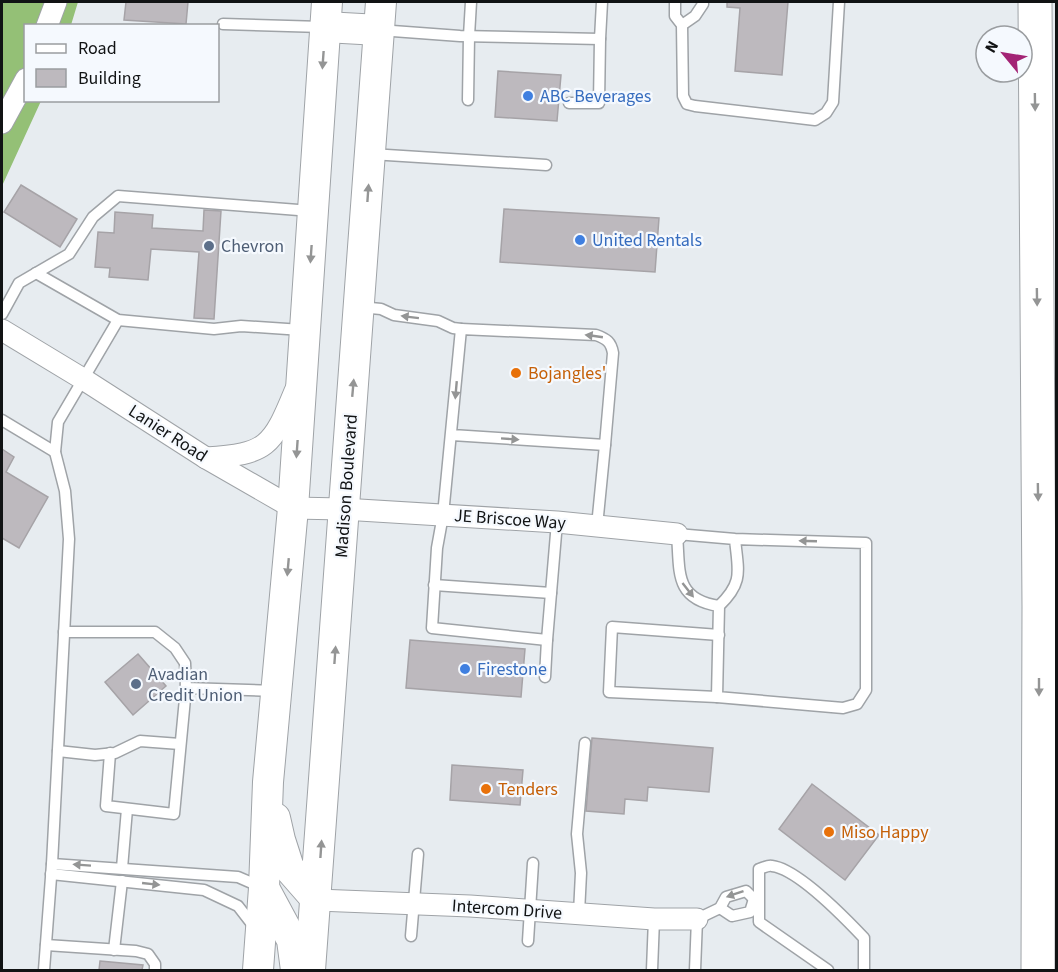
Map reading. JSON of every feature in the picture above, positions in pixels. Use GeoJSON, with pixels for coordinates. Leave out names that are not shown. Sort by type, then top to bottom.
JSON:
{"type":"FeatureCollection","features":[{"type":"Feature","properties":{"kind":"highway"},"geometry":{"type":"LineString","coordinates":[[1032,2],[1039,595],[1038,970]]}},
{"type":"Feature","properties":{"kind":"main road"},"geometry":{"type":"LineString","coordinates":[[258,970],[268,782],[293,508],[326,14],[380,16]]}},
{"type":"Feature","properties":{"kind":"main road","name":"Madison Boulevard"},"geometry":{"type":"LineString","coordinates":[[310,970],[317,900],[343,509],[360,307],[380,16]]}},
{"type":"Feature","properties":{"kind":"main road"},"geometry":{"type":"LineString","coordinates":[[268,782],[280,840],[290,868],[317,900]]}},
{"type":"Feature","properties":{"kind":"main road"},"geometry":{"type":"LineString","coordinates":[[264,888],[292,940],[296,970]]}},
{"type":"Feature","properties":{"kind":"street"},"geometry":{"type":"LineString","coordinates":[[48,24],[56,2]]}},
{"type":"Feature","properties":{"kind":"street"},"geometry":{"type":"LineString","coordinates":[[2,123],[24,83]]}},
{"type":"Feature","properties":{"kind":"street","name":"Lanier Road"},"geometry":{"type":"LineString","coordinates":[[2,330],[206,458],[293,508],[343,509]]}},
{"type":"Feature","properties":{"kind":"street"},"geometry":{"type":"LineString","coordinates":[[206,458],[234,456],[255,451],[271,440],[281,425],[302,374]]}},
{"type":"Feature","properties":{"kind":"street","name":"JE Briscoe Way"},"geometry":{"type":"LineString","coordinates":[[343,509],[557,522],[677,534]]}},
{"type":"Feature","properties":{"kind":"street","name":"Intercom Drive"},"geometry":{"type":"LineString","coordinates":[[317,900],[414,903],[697,920]]}},
{"type":"Feature","properties":{"kind":"lane"},"geometry":{"type":"LineString","coordinates":[[468,100],[471,2]]}},
{"type":"Feature","properties":{"kind":"lane"},"geometry":{"type":"LineString","coordinates":[[569,103],[599,103],[602,2]]}},
{"type":"Feature","properties":{"kind":"lane"},"geometry":{"type":"LineString","coordinates":[[675,2],[675,16],[682,25],[683,96],[687,104],[815,120],[826,113],[832,102],[839,2]]}},
{"type":"Feature","properties":{"kind":"lane"},"geometry":{"type":"LineString","coordinates":[[682,25],[695,16],[703,4]]}},
{"type":"Feature","properties":{"kind":"lane"},"geometry":{"type":"LineString","coordinates":[[223,24],[326,14]]}},
{"type":"Feature","properties":{"kind":"lane"},"geometry":{"type":"LineString","coordinates":[[380,16],[469,36],[600,39]]}},
{"type":"Feature","properties":{"kind":"lane"},"geometry":{"type":"LineString","coordinates":[[371,154],[546,165]]}},
{"type":"Feature","properties":{"kind":"lane"},"geometry":{"type":"LineString","coordinates":[[2,314],[19,283],[69,254],[93,217],[118,196],[314,211]]}},
{"type":"Feature","properties":{"kind":"lane"},"geometry":{"type":"LineString","coordinates":[[36,273],[118,320],[214,330],[241,326],[305,330]]}},
{"type":"Feature","properties":{"kind":"lane"},"geometry":{"type":"LineString","coordinates":[[360,307],[381,309],[394,315],[438,321],[453,328],[596,335],[605,338],[611,345],[613,353],[597,526]]}},
{"type":"Feature","properties":{"kind":"lane"},"geometry":{"type":"LineString","coordinates":[[44,970],[52,869],[69,539],[65,491],[55,452],[58,422],[118,320]]}},
{"type":"Feature","properties":{"kind":"lane"},"geometry":{"type":"LineString","coordinates":[[461,329],[452,435],[437,548],[432,628],[547,639]]}},
{"type":"Feature","properties":{"kind":"lane"},"geometry":{"type":"LineString","coordinates":[[2,420],[55,452]]}},
{"type":"Feature","properties":{"kind":"lane"},"geometry":{"type":"LineString","coordinates":[[452,435],[605,445]]}},
{"type":"Feature","properties":{"kind":"lane"},"geometry":{"type":"LineString","coordinates":[[545,677],[557,522]]}},
{"type":"Feature","properties":{"kind":"lane"},"geometry":{"type":"LineString","coordinates":[[719,606],[702,603],[689,594],[680,578],[677,534],[735,539],[866,543],[866,690],[857,704],[843,708],[717,697],[609,692],[612,627],[719,635]]}},
{"type":"Feature","properties":{"kind":"lane"},"geometry":{"type":"LineString","coordinates":[[717,697],[719,606],[732,593],[738,577],[735,539]]}},
{"type":"Feature","properties":{"kind":"lane"},"geometry":{"type":"LineString","coordinates":[[434,585],[551,593]]}},
{"type":"Feature","properties":{"kind":"lane"},"geometry":{"type":"LineString","coordinates":[[64,632],[155,632],[176,648],[185,663],[186,688],[174,814],[106,807],[110,753]]}},
{"type":"Feature","properties":{"kind":"lane"},"geometry":{"type":"LineString","coordinates":[[186,688],[276,691]]}},
{"type":"Feature","properties":{"kind":"lane"},"geometry":{"type":"LineString","coordinates":[[58,751],[94,755],[110,753],[140,741],[180,744]]}},
{"type":"Feature","properties":{"kind":"lane"},"geometry":{"type":"LineString","coordinates":[[579,913],[581,873],[577,834],[585,743]]}},
{"type":"Feature","properties":{"kind":"lane"},"geometry":{"type":"LineString","coordinates":[[122,868],[127,809]]}},
{"type":"Feature","properties":{"kind":"lane"},"geometry":{"type":"LineString","coordinates":[[411,936],[418,854]]}},
{"type":"Feature","properties":{"kind":"lane"},"geometry":{"type":"LineString","coordinates":[[528,941],[533,863]]}},
{"type":"Feature","properties":{"kind":"lane"},"geometry":{"type":"LineString","coordinates":[[828,970],[759,922],[757,898],[759,869],[770,865],[783,869],[826,899],[864,938],[864,970]]}},
{"type":"Feature","properties":{"kind":"lane"},"geometry":{"type":"LineString","coordinates":[[52,869],[122,868],[238,877],[264,888]]}},
{"type":"Feature","properties":{"kind":"lane"},"geometry":{"type":"LineString","coordinates":[[52,869],[122,881],[204,890],[238,906],[260,936]]}},
{"type":"Feature","properties":{"kind":"lane"},"geometry":{"type":"LineString","coordinates":[[114,950],[122,881]]}},
{"type":"Feature","properties":{"kind":"lane"},"geometry":{"type":"LineString","coordinates":[[695,970],[697,920],[720,908],[726,897],[746,891],[757,898]]}},
{"type":"Feature","properties":{"kind":"lane"},"geometry":{"type":"LineString","coordinates":[[720,908],[732,916],[750,912],[757,898]]}},
{"type":"Feature","properties":{"kind":"lane"},"geometry":{"type":"LineString","coordinates":[[652,969],[654,919]]}},
{"type":"Feature","properties":{"kind":"lane"},"geometry":{"type":"LineString","coordinates":[[46,945],[136,951],[148,954],[155,963],[155,970]]}},
{"type":"Feature","properties":{"kind":"green space"},"geometry":{"type":"Polygon","coordinates":[[[2,2],[78,2],[71,24],[24,24],[24,102],[41,102],[2,186],[2,2]]]}},
{"type":"Feature","properties":{"kind":"building"},"geometry":{"type":"Polygon","coordinates":[[[126,2],[188,2],[186,24],[124,20],[126,2]]]}},
{"type":"Feature","properties":{"kind":"building"},"geometry":{"type":"Polygon","coordinates":[[[727,2],[788,2],[782,75],[735,71],[740,8],[727,7],[727,2]]]}},
{"type":"Feature","properties":{"kind":"building","name":"ABC Beverages"},"geometry":{"type":"Polygon","coordinates":[[[498,71],[561,75],[557,121],[495,117],[498,71]]]}},
{"type":"Feature","properties":{"kind":"building"},"geometry":{"type":"Polygon","coordinates":[[[21,185],[77,219],[60,247],[4,212],[21,185]]]}},
{"type":"Feature","properties":{"kind":"building","name":"United Rentals"},"geometry":{"type":"Polygon","coordinates":[[[504,209],[659,218],[655,272],[500,262],[504,209]]]}},
{"type":"Feature","properties":{"kind":"building"},"geometry":{"type":"Polygon","coordinates":[[[204,210],[221,211],[214,319],[194,318],[199,252],[151,249],[148,280],[109,277],[110,268],[95,267],[98,232],[114,233],[115,212],[153,215],[152,228],[203,231],[204,210]]]}},
{"type":"Feature","properties":{"kind":"building"},"geometry":{"type":"Polygon","coordinates":[[[2,449],[14,457],[6,472],[48,497],[19,548],[2,538],[2,449]]]}},
{"type":"Feature","properties":{"kind":"building","name":"Firestone"},"geometry":{"type":"Polygon","coordinates":[[[410,640],[525,649],[521,697],[406,688],[410,640]]]}},
{"type":"Feature","properties":{"kind":"building","name":"Avadian Credit Union"},"geometry":{"type":"Polygon","coordinates":[[[138,654],[166,686],[133,715],[105,682],[138,654]]]}},
{"type":"Feature","properties":{"kind":"building"},"geometry":{"type":"Polygon","coordinates":[[[592,738],[713,748],[709,792],[648,787],[647,801],[625,799],[624,814],[586,811],[592,738]]]}},
{"type":"Feature","properties":{"kind":"building","name":"Tenders"},"geometry":{"type":"Polygon","coordinates":[[[452,765],[523,770],[520,805],[450,800],[452,765]]]}},
{"type":"Feature","properties":{"kind":"building","name":"Miso Happy"},"geometry":{"type":"Polygon","coordinates":[[[812,784],[879,835],[845,880],[779,829],[812,784]]]}},
{"type":"Feature","properties":{"kind":"building"},"geometry":{"type":"Polygon","coordinates":[[[100,961],[143,965],[142,970],[99,970],[100,961]]]}},
{"type":"Feature","properties":{"kind":"place","name":"ABC Beverages"},"geometry":{"type":"Point","coordinates":[528,96]}},
{"type":"Feature","properties":{"kind":"place","name":"United Rentals"},"geometry":{"type":"Point","coordinates":[580,240]}},
{"type":"Feature","properties":{"kind":"place","name":"Chevron"},"geometry":{"type":"Point","coordinates":[209,246]}},
{"type":"Feature","properties":{"kind":"place","name":"Bojangles'"},"geometry":{"type":"Point","coordinates":[516,373]}},
{"type":"Feature","properties":{"kind":"place","name":"Firestone"},"geometry":{"type":"Point","coordinates":[465,669]}},
{"type":"Feature","properties":{"kind":"place","name":"Avadian Credit Union"},"geometry":{"type":"Point","coordinates":[136,684]}},
{"type":"Feature","properties":{"kind":"place","name":"Tenders"},"geometry":{"type":"Point","coordinates":[486,789]}},
{"type":"Feature","properties":{"kind":"place","name":"Miso Happy"},"geometry":{"type":"Point","coordinates":[829,832]}}]}
